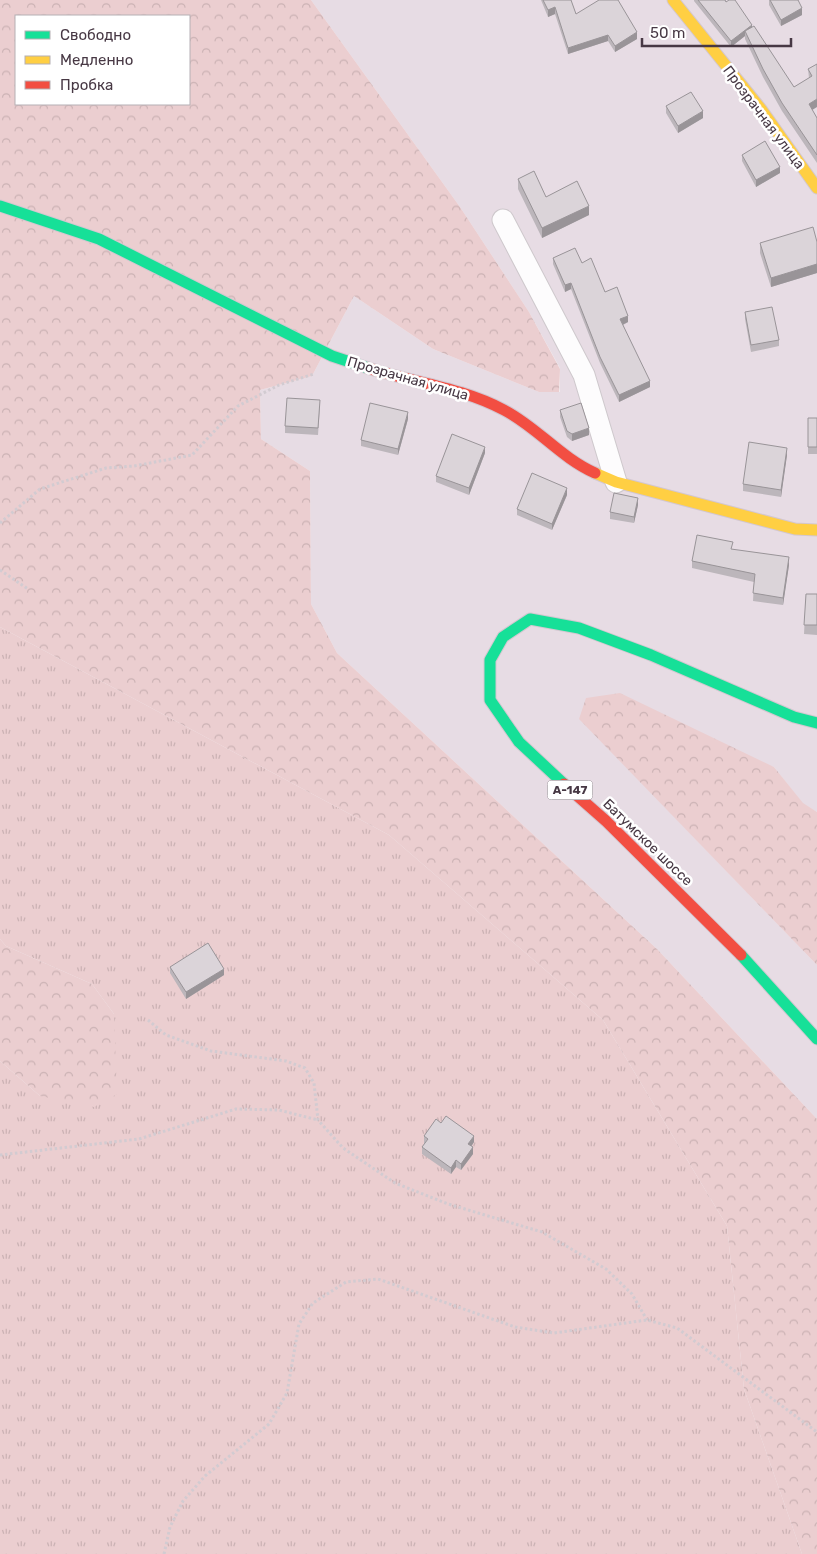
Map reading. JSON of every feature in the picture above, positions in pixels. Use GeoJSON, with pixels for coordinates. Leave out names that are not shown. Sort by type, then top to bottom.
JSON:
{"type":"FeatureCollection","features":[{"type":"Feature","properties":{"kind":"main road","name":"Прозрачная улица"},"geometry":{"type":"LineString","coordinates":[[673,0],[761,109],[817,188]]}},
{"type":"Feature","properties":{"kind":"main road","name":"Прозрачная улица"},"geometry":{"type":"LineString","coordinates":[[0,206],[99,240],[190,283],[327,353],[392,376],[465,392],[505,410],[535,430],[564,455],[586,469],[616,482],[795,529],[817,530]]}},
{"type":"Feature","properties":{"kind":"main road","name":"Батумское шоссе"},"geometry":{"type":"LineString","coordinates":[[817,723],[794,717],[650,654],[579,628],[530,619],[503,637],[490,660],[490,700],[519,742],[546,769],[606,821],[677,890],[746,960],[817,1039]]}},
{"type":"Feature","properties":{"kind":"street"},"geometry":{"type":"LineString","coordinates":[[503,220],[584,375],[616,482]]}},
{"type":"Feature","properties":{"kind":"path"},"geometry":{"type":"LineString","coordinates":[[0,523],[40,489],[106,468],[134,466],[192,455],[238,406],[279,385],[310,377],[320,370],[327,353]]}},
{"type":"Feature","properties":{"kind":"path"},"geometry":{"type":"LineString","coordinates":[[0,570],[28,589]]}},
{"type":"Feature","properties":{"kind":"path"},"geometry":{"type":"LineString","coordinates":[[148,1020],[166,1035],[211,1051],[286,1061],[305,1068],[314,1083],[318,1120]]}},
{"type":"Feature","properties":{"kind":"path"},"geometry":{"type":"LineString","coordinates":[[0,1156],[139,1139],[236,1109],[279,1110],[318,1120],[344,1148],[395,1183],[448,1204],[542,1232],[606,1269],[632,1294],[647,1320]]}},
{"type":"Feature","properties":{"kind":"path"},"geometry":{"type":"LineString","coordinates":[[164,1554],[170,1527],[183,1500],[205,1476],[242,1448],[269,1424],[274,1417],[287,1394],[299,1324],[312,1302],[346,1282],[378,1280],[515,1327],[554,1333],[647,1320],[677,1328],[817,1432]]}},
{"type":"Feature","properties":{"kind":"shaded area"},"geometry":{"type":"Polygon","coordinates":[[[311,0],[817,0],[817,812],[803,804],[774,767],[579,718],[817,965],[817,1119],[657,949],[337,653],[311,604],[310,471],[261,439],[260,390],[312,376],[354,296],[433,349],[539,392],[560,392],[560,368],[529,312],[460,207],[311,0]]]}},
{"type":"Feature","properties":{"kind":"green space"},"geometry":{"type":"Polygon","coordinates":[[[0,0],[311,0],[460,207],[529,312],[560,369],[559,392],[539,392],[433,349],[354,296],[312,376],[260,390],[261,439],[310,471],[311,604],[337,653],[657,949],[817,1119],[817,1554],[802,1554],[744,1389],[727,1226],[603,1020],[389,835],[0,627],[0,0]]]}},
{"type":"Feature","properties":{"kind":"green space"},"geometry":{"type":"Polygon","coordinates":[[[0,627],[389,835],[603,1020],[727,1226],[744,1389],[802,1554],[0,1554],[0,1061],[40,1096],[114,1014],[92,984],[6,946],[0,939],[0,627]]]}},
{"type":"Feature","properties":{"kind":"green space"},"geometry":{"type":"Polygon","coordinates":[[[620,693],[774,767],[803,803],[817,812],[817,965],[579,719],[586,698],[620,693]]]}},
{"type":"Feature","properties":{"kind":"green space"},"geometry":{"type":"Polygon","coordinates":[[[0,939],[6,946],[92,984],[114,1014],[117,1094],[94,1107],[40,1096],[0,1061],[0,939]]]}},
{"type":"Feature","properties":{"kind":"building"},"geometry":{"type":"Polygon","coordinates":[[[543,0],[571,0],[576,14],[599,0],[618,0],[637,32],[615,46],[608,35],[568,48],[555,7],[548,10],[543,0]]]}},
{"type":"Feature","properties":{"kind":"building"},"geometry":{"type":"Polygon","coordinates":[[[698,0],[725,0],[726,2],[735,0],[752,25],[731,41],[698,0]]]}},
{"type":"Feature","properties":{"kind":"building"},"geometry":{"type":"Polygon","coordinates":[[[770,0],[798,0],[802,8],[781,20],[770,0]]]}},
{"type":"Feature","properties":{"kind":"building"},"geometry":{"type":"Polygon","coordinates":[[[754,26],[794,87],[812,76],[808,69],[817,64],[817,99],[809,104],[817,118],[817,155],[782,103],[763,69],[745,31],[754,26]]]}},
{"type":"Feature","properties":{"kind":"building"},"geometry":{"type":"Polygon","coordinates":[[[691,92],[703,111],[678,126],[666,106],[691,92]]]}},
{"type":"Feature","properties":{"kind":"building"},"geometry":{"type":"Polygon","coordinates":[[[765,141],[780,167],[756,180],[742,155],[765,141]]]}},
{"type":"Feature","properties":{"kind":"building"},"geometry":{"type":"Polygon","coordinates":[[[534,171],[546,197],[577,181],[589,206],[542,228],[518,179],[534,171]]]}},
{"type":"Feature","properties":{"kind":"building"},"geometry":{"type":"Polygon","coordinates":[[[813,227],[817,242],[817,264],[771,278],[760,243],[813,227]]]}},
{"type":"Feature","properties":{"kind":"building"},"geometry":{"type":"Polygon","coordinates":[[[575,248],[582,263],[591,258],[605,292],[617,287],[628,316],[620,319],[650,381],[619,395],[600,357],[571,283],[565,285],[553,258],[575,248]]]}},
{"type":"Feature","properties":{"kind":"building"},"geometry":{"type":"Polygon","coordinates":[[[772,307],[779,340],[751,345],[745,312],[772,307]]]}},
{"type":"Feature","properties":{"kind":"building"},"geometry":{"type":"Polygon","coordinates":[[[287,398],[320,400],[318,428],[285,426],[287,398]]]}},
{"type":"Feature","properties":{"kind":"building"},"geometry":{"type":"Polygon","coordinates":[[[370,403],[408,412],[398,449],[361,440],[370,403]]]}},
{"type":"Feature","properties":{"kind":"building"},"geometry":{"type":"Polygon","coordinates":[[[581,403],[589,428],[572,434],[567,431],[560,410],[581,403]]]}},
{"type":"Feature","properties":{"kind":"building"},"geometry":{"type":"Polygon","coordinates":[[[808,418],[817,418],[817,447],[808,447],[808,418]]]}},
{"type":"Feature","properties":{"kind":"building"},"geometry":{"type":"Polygon","coordinates":[[[452,434],[485,447],[469,488],[436,476],[452,434]]]}},
{"type":"Feature","properties":{"kind":"building"},"geometry":{"type":"Polygon","coordinates":[[[749,442],[787,448],[781,490],[743,484],[749,442]]]}},
{"type":"Feature","properties":{"kind":"building"},"geometry":{"type":"Polygon","coordinates":[[[532,473],[567,488],[552,524],[517,509],[532,473]]]}},
{"type":"Feature","properties":{"kind":"building"},"geometry":{"type":"Polygon","coordinates":[[[614,493],[638,498],[634,517],[610,512],[614,493]]]}},
{"type":"Feature","properties":{"kind":"building"},"geometry":{"type":"Polygon","coordinates":[[[697,535],[733,542],[731,549],[789,557],[783,598],[753,593],[755,574],[692,561],[697,535]]]}},
{"type":"Feature","properties":{"kind":"building"},"geometry":{"type":"Polygon","coordinates":[[[806,594],[817,594],[817,625],[804,625],[806,594]]]}},
{"type":"Feature","properties":{"kind":"building"},"geometry":{"type":"Polygon","coordinates":[[[208,943],[224,969],[186,992],[170,967],[208,943]]]}},
{"type":"Feature","properties":{"kind":"building"},"geometry":{"type":"Polygon","coordinates":[[[446,1116],[474,1136],[468,1144],[473,1147],[461,1164],[456,1160],[451,1168],[422,1147],[428,1139],[424,1136],[436,1119],[441,1123],[446,1116]]]}},
{"type":"Feature","properties":{"kind":"traffic: fast"},"geometry":{"type":"LineString","coordinates":[[0,206],[99,239],[332,356],[368,368]]}},
{"type":"Feature","properties":{"kind":"traffic: fast"},"geometry":{"type":"LineString","coordinates":[[564,784],[519,742],[490,700],[490,660],[503,637],[530,619],[579,628],[651,655],[794,717],[817,723]]}},
{"type":"Feature","properties":{"kind":"traffic: fast"},"geometry":{"type":"LineString","coordinates":[[741,955],[817,1039]]}},
{"type":"Feature","properties":{"kind":"traffic: slow"},"geometry":{"type":"LineString","coordinates":[[673,0],[761,109],[817,188]]}},
{"type":"Feature","properties":{"kind":"traffic: slow"},"geometry":{"type":"LineString","coordinates":[[595,473],[616,482],[795,529],[817,530]]}},
{"type":"Feature","properties":{"kind":"traffic: jam"},"geometry":{"type":"LineString","coordinates":[[368,368],[488,402],[516,417],[571,459],[595,473]]}},
{"type":"Feature","properties":{"kind":"traffic: jam"},"geometry":{"type":"LineString","coordinates":[[564,784],[606,821],[741,955]]}}]}
